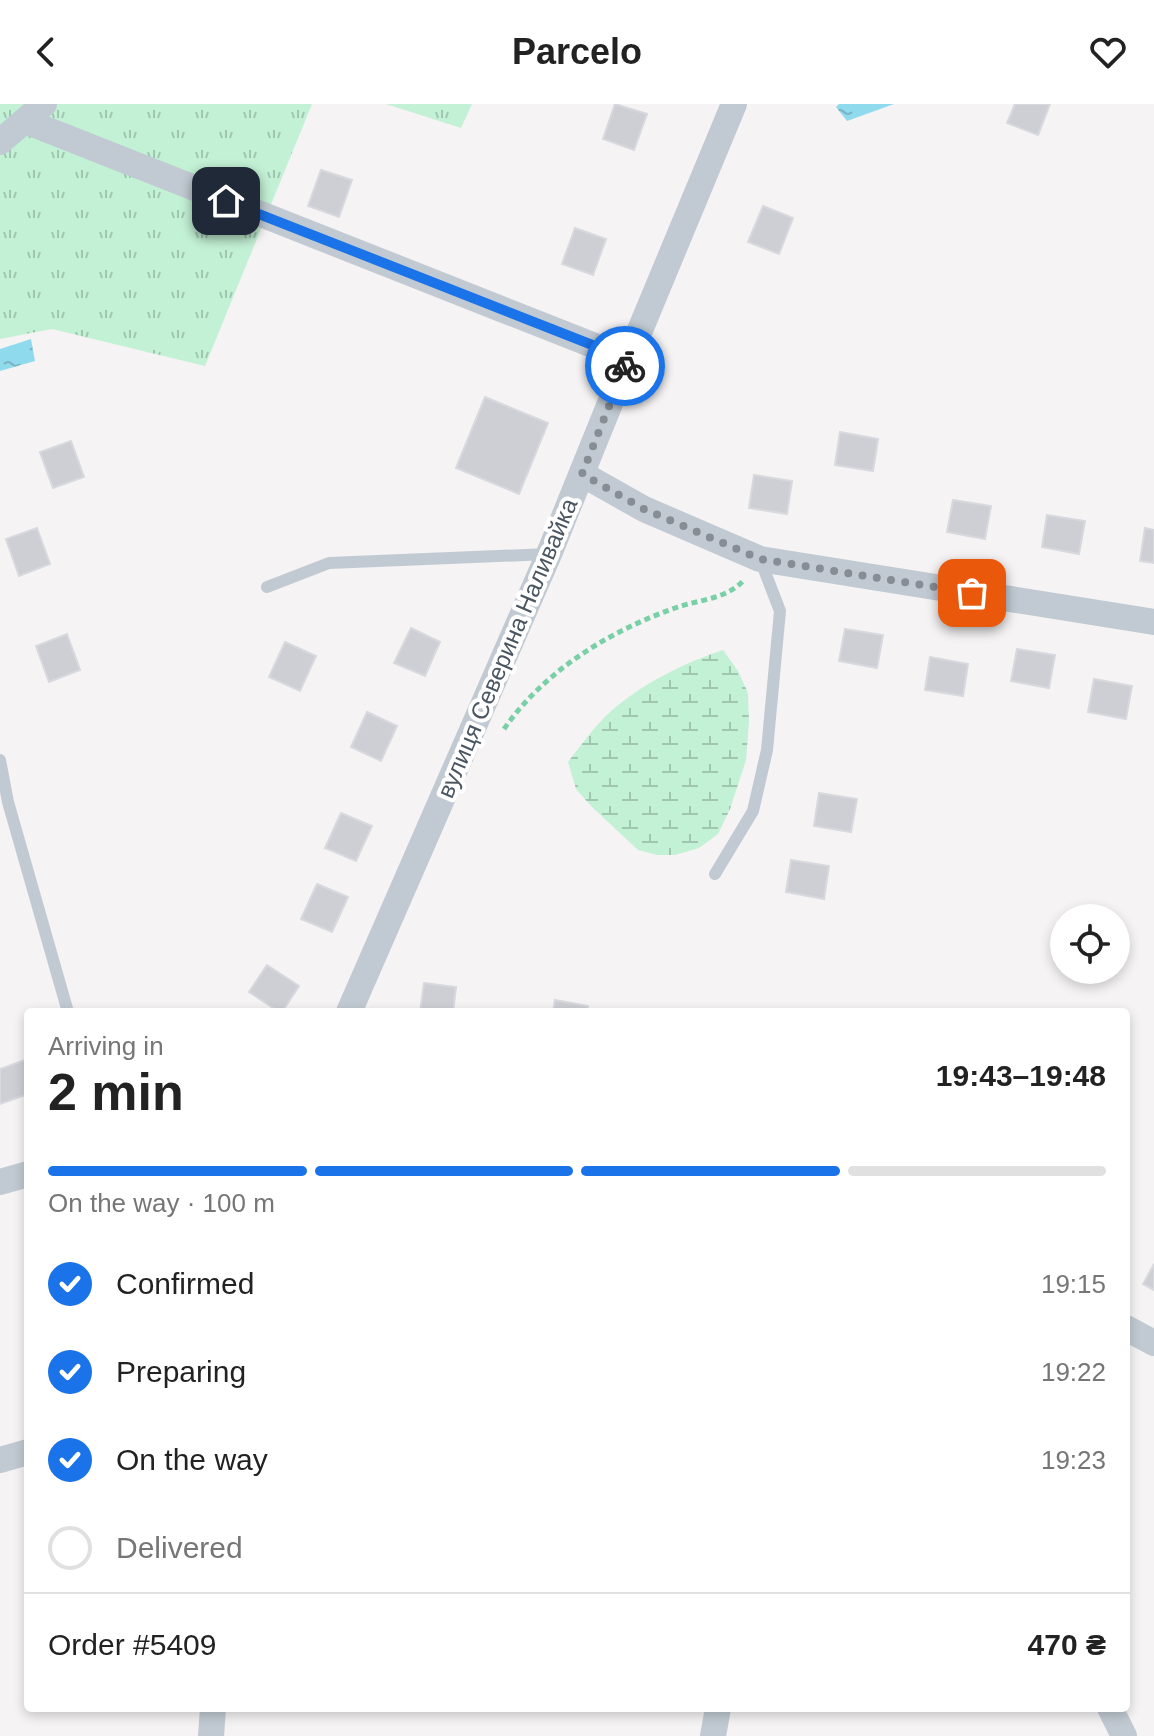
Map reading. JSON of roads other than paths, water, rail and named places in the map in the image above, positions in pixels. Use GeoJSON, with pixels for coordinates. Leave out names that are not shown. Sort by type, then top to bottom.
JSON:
{"type":"FeatureCollection","features":[{"type":"Feature","properties":{"kind":"street","name":"вулиця Северина Наливайка"},"geometry":{"type":"LineString","coordinates":[[351,1008],[549,554],[734,104]]}},
{"type":"Feature","properties":{"kind":"street"},"geometry":{"type":"LineString","coordinates":[[0,142],[35,113],[628,359]]}},
{"type":"Feature","properties":{"kind":"street"},"geometry":{"type":"LineString","coordinates":[[582,474],[644,509],[760,559],[1154,622]]}},
{"type":"Feature","properties":{"kind":"street"},"geometry":{"type":"LineString","coordinates":[[0,1182],[24,1175]]}},
{"type":"Feature","properties":{"kind":"street"},"geometry":{"type":"LineString","coordinates":[[1130,1330],[1154,1343]]}},
{"type":"Feature","properties":{"kind":"street"},"geometry":{"type":"LineString","coordinates":[[0,1460],[24,1453]]}},
{"type":"Feature","properties":{"kind":"street"},"geometry":{"type":"LineString","coordinates":[[211,1736],[213,1712]]}},
{"type":"Feature","properties":{"kind":"street"},"geometry":{"type":"LineString","coordinates":[[713,1736],[717,1712]]}},
{"type":"Feature","properties":{"kind":"street"},"geometry":{"type":"LineString","coordinates":[[1112,1712],[1124,1736]]}},
{"type":"Feature","properties":{"kind":"lane"},"geometry":{"type":"LineString","coordinates":[[267,587],[329,563],[549,554]]}},
{"type":"Feature","properties":{"kind":"lane"},"geometry":{"type":"LineString","coordinates":[[715,874],[753,811],[767,750],[780,611],[760,559]]}},
{"type":"Feature","properties":{"kind":"lane"},"geometry":{"type":"LineString","coordinates":[[0,760],[8,802],[67,1008]]}},
{"type":"Feature","properties":{"kind":"water"},"geometry":{"type":"Polygon","coordinates":[[[839,104],[894,104],[847,121],[836,107],[839,104]]]}},
{"type":"Feature","properties":{"kind":"water"},"geometry":{"type":"Polygon","coordinates":[[[31,339],[35,361],[0,371],[0,349],[31,339]]]}}]}
